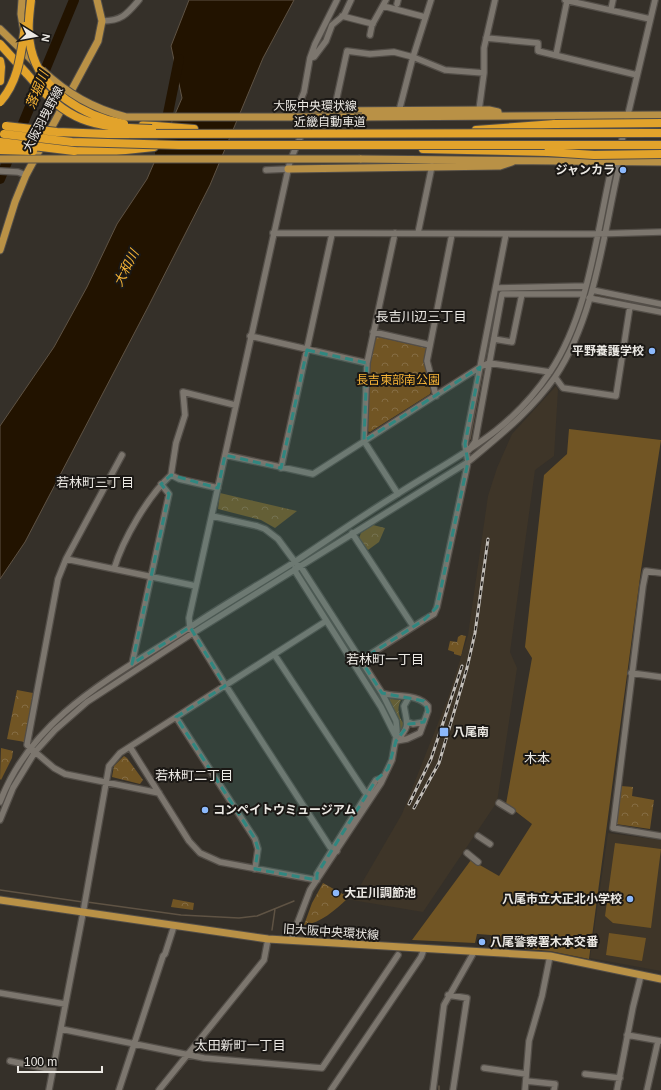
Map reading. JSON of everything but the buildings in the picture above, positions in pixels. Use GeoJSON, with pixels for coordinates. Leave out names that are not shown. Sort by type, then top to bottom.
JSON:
{"type":"FeatureCollection","features":[{"type":"Feature","properties":{"kind":"highway"},"geometry":{"type":"LineString","coordinates":[[0,102],[12,85],[18,70],[30,0]]}},
{"type":"Feature","properties":{"kind":"highway"},"geometry":{"type":"LineString","coordinates":[[30,0],[29,32],[31,50],[46,80],[63,97],[84,110],[116,122],[194,129]]}},
{"type":"Feature","properties":{"kind":"highway"},"geometry":{"type":"LineString","coordinates":[[0,44],[27,74],[60,106],[77,117],[92,124],[115,128],[285,130],[317,134]]}},
{"type":"Feature","properties":{"kind":"highway"},"geometry":{"type":"LineString","coordinates":[[0,61],[0,81]]}},
{"type":"Feature","properties":{"kind":"highway"},"geometry":{"type":"LineString","coordinates":[[431,133],[556,124],[661,123]]}},
{"type":"Feature","properties":{"kind":"highway","name":"近畿自動車道"},"geometry":{"type":"LineString","coordinates":[[3,125],[41,131],[90,134],[661,133]]}},
{"type":"Feature","properties":{"kind":"highway","name":"近畿自動車道"},"geometry":{"type":"LineString","coordinates":[[2,134],[52,141],[179,145],[661,145]]}},
{"type":"Feature","properties":{"kind":"highway"},"geometry":{"type":"LineString","coordinates":[[0,142],[74,151]]}},
{"type":"Feature","properties":{"kind":"highway"},"geometry":{"type":"LineString","coordinates":[[0,150],[116,151],[179,145]]}},
{"type":"Feature","properties":{"kind":"highway"},"geometry":{"type":"LineString","coordinates":[[356,145],[397,148],[594,154],[661,154]]}},
{"type":"Feature","properties":{"kind":"main road"},"geometry":{"type":"LineString","coordinates":[[22,0],[21,14],[25,38],[42,70]]}},
{"type":"Feature","properties":{"kind":"main road","name":"大阪羽曳野線"},"geometry":{"type":"LineString","coordinates":[[0,250],[15,202],[26,175],[98,41],[102,21],[97,0]]}},
{"type":"Feature","properties":{"kind":"main road","name":"大阪中央環状線"},"geometry":{"type":"LineString","coordinates":[[0,28],[63,89],[97,108],[126,117],[661,115]]}},
{"type":"Feature","properties":{"kind":"main road"},"geometry":{"type":"LineString","coordinates":[[304,129],[308,121],[317,114],[334,111],[479,110],[520,116]]}},
{"type":"Feature","properties":{"kind":"main road"},"geometry":{"type":"LineString","coordinates":[[0,159],[360,159],[661,162]]}},
{"type":"Feature","properties":{"kind":"main road"},"geometry":{"type":"LineString","coordinates":[[288,169],[500,166],[520,160]]}},
{"type":"Feature","properties":{"kind":"main road","name":"旧大阪中央環状線"},"geometry":{"type":"LineString","coordinates":[[0,900],[174,926],[268,938],[550,956],[661,979]]}},
{"type":"Feature","properties":{"kind":"street"},"geometry":{"type":"LineString","coordinates":[[102,21],[112,21],[123,17],[139,0]]}},
{"type":"Feature","properties":{"kind":"street"},"geometry":{"type":"LineString","coordinates":[[335,850],[330,847],[226,686],[192,630],[189,618],[288,169],[304,129],[295,119],[295,114],[304,92],[310,58],[315,44],[338,0]]}},
{"type":"Feature","properties":{"kind":"street"},"geometry":{"type":"LineString","coordinates":[[310,58],[314,57],[326,41],[332,25],[342,16],[351,0]]}},
{"type":"Feature","properties":{"kind":"street"},"geometry":{"type":"LineString","coordinates":[[370,35],[373,24],[386,0]]}},
{"type":"Feature","properties":{"kind":"street"},"geometry":{"type":"LineString","coordinates":[[399,111],[413,57],[431,0]]}},
{"type":"Feature","properties":{"kind":"street"},"geometry":{"type":"LineString","coordinates":[[479,110],[484,74],[486,38],[495,0]]}},
{"type":"Feature","properties":{"kind":"street"},"geometry":{"type":"LineString","coordinates":[[556,55],[566,0],[587,2],[650,19]]}},
{"type":"Feature","properties":{"kind":"street"},"geometry":{"type":"LineString","coordinates":[[611,9],[613,0]]}},
{"type":"Feature","properties":{"kind":"street"},"geometry":{"type":"LineString","coordinates":[[0,802],[14,773],[57,719],[74,703],[132,664],[295,571],[352,533],[468,462],[507,430],[533,404],[555,377],[576,336],[590,298],[618,171],[618,162],[628,115],[655,0]]}},
{"type":"Feature","properties":{"kind":"street"},"geometry":{"type":"LineString","coordinates":[[383,6],[425,17]]}},
{"type":"Feature","properties":{"kind":"street"},"geometry":{"type":"LineString","coordinates":[[342,16],[373,24]]}},
{"type":"Feature","properties":{"kind":"street"},"geometry":{"type":"LineString","coordinates":[[486,38],[538,43],[538,51],[637,75]]}},
{"type":"Feature","properties":{"kind":"street"},"geometry":{"type":"LineString","coordinates":[[334,111],[346,51],[370,54],[394,52],[413,57],[445,70],[484,74]]}},
{"type":"Feature","properties":{"kind":"street"},"geometry":{"type":"LineString","coordinates":[[0,820],[13,788],[33,750],[87,702],[294,562],[398,494],[467,453],[507,422],[533,394],[550,372],[567,341],[584,294],[610,170],[618,162]]}},
{"type":"Feature","properties":{"kind":"street"},"geometry":{"type":"LineString","coordinates":[[418,233],[432,166]]}},
{"type":"Feature","properties":{"kind":"street"},"geometry":{"type":"LineString","coordinates":[[266,170],[288,169]]}},
{"type":"Feature","properties":{"kind":"street"},"geometry":{"type":"LineString","coordinates":[[0,171],[18,172],[26,175]]}},
{"type":"Feature","properties":{"kind":"street"},"geometry":{"type":"LineString","coordinates":[[273,234],[604,234],[661,232]]}},
{"type":"Feature","properties":{"kind":"street"},"geometry":{"type":"LineString","coordinates":[[396,233],[367,363],[364,441],[398,494]]}},
{"type":"Feature","properties":{"kind":"street"},"geometry":{"type":"LineString","coordinates":[[281,468],[332,234]]}},
{"type":"Feature","properties":{"kind":"street"},"geometry":{"type":"LineString","coordinates":[[436,396],[427,361],[452,234]]}},
{"type":"Feature","properties":{"kind":"street"},"geometry":{"type":"LineString","coordinates":[[361,660],[434,614],[437,607],[468,462],[465,444],[506,234]]}},
{"type":"Feature","properties":{"kind":"street"},"geometry":{"type":"LineString","coordinates":[[496,288],[586,286]]}},
{"type":"Feature","properties":{"kind":"street"},"geometry":{"type":"LineString","coordinates":[[592,290],[661,304]]}},
{"type":"Feature","properties":{"kind":"street"},"geometry":{"type":"LineString","coordinates":[[467,453],[474,442],[502,294],[584,294]]}},
{"type":"Feature","properties":{"kind":"street"},"geometry":{"type":"LineString","coordinates":[[494,339],[512,342],[522,294]]}},
{"type":"Feature","properties":{"kind":"street"},"geometry":{"type":"LineString","coordinates":[[590,298],[661,312]]}},
{"type":"Feature","properties":{"kind":"street"},"geometry":{"type":"LineString","coordinates":[[555,377],[563,388],[616,396],[630,306]]}},
{"type":"Feature","properties":{"kind":"street"},"geometry":{"type":"LineString","coordinates":[[373,332],[430,345]]}},
{"type":"Feature","properties":{"kind":"street"},"geometry":{"type":"LineString","coordinates":[[250,336],[367,363]]}},
{"type":"Feature","properties":{"kind":"street"},"geometry":{"type":"LineString","coordinates":[[225,455],[313,474],[480,367],[489,363],[550,372]]}},
{"type":"Feature","properties":{"kind":"street"},"geometry":{"type":"LineString","coordinates":[[114,569],[120,548],[161,484],[172,475],[176,443],[184,415],[183,392],[235,405]]}},
{"type":"Feature","properties":{"kind":"street"},"geometry":{"type":"LineString","coordinates":[[122,455],[66,559],[58,579],[27,745],[54,768],[65,774],[159,793]]}},
{"type":"Feature","properties":{"kind":"street"},"geometry":{"type":"LineString","coordinates":[[172,475],[179,479],[218,488]]}},
{"type":"Feature","properties":{"kind":"street"},"geometry":{"type":"LineString","coordinates":[[132,664],[169,494],[161,484]]}},
{"type":"Feature","properties":{"kind":"street"},"geometry":{"type":"LineString","coordinates":[[212,516],[265,529],[278,539],[294,562],[301,567],[382,692],[396,721],[397,731],[392,760],[382,778],[381,783],[335,850]]}},
{"type":"Feature","properties":{"kind":"street"},"geometry":{"type":"LineString","coordinates":[[352,533],[413,626]]}},
{"type":"Feature","properties":{"kind":"street"},"geometry":{"type":"LineString","coordinates":[[66,559],[151,575],[196,586]]}},
{"type":"Feature","properties":{"kind":"street"},"geometry":{"type":"LineString","coordinates":[[294,562],[295,571],[381,707],[396,738]]}},
{"type":"Feature","properties":{"kind":"street"},"geometry":{"type":"LineString","coordinates":[[661,573],[646,571],[631,673],[613,828],[661,836]]}},
{"type":"Feature","properties":{"kind":"street"},"geometry":{"type":"LineString","coordinates":[[49,1090],[106,789],[105,783],[109,766],[114,759],[130,747],[326,621]]}},
{"type":"Feature","properties":{"kind":"street"},"geometry":{"type":"LineString","coordinates":[[274,654],[367,795]]}},
{"type":"Feature","properties":{"kind":"street"},"geometry":{"type":"LineString","coordinates":[[631,673],[661,678]]}},
{"type":"Feature","properties":{"kind":"street"},"geometry":{"type":"LineString","coordinates":[[382,692],[424,701],[428,706],[420,733],[407,739],[396,738]]}},
{"type":"Feature","properties":{"kind":"street"},"geometry":{"type":"LineString","coordinates":[[396,738],[405,732],[408,722],[404,706],[409,697]]}},
{"type":"Feature","properties":{"kind":"street"},"geometry":{"type":"LineString","coordinates":[[176,717],[255,839],[258,849],[255,868]]}},
{"type":"Feature","properties":{"kind":"street"},"geometry":{"type":"LineString","coordinates":[[408,722],[413,724],[424,722]]}},
{"type":"Feature","properties":{"kind":"street"},"geometry":{"type":"LineString","coordinates":[[130,747],[189,841],[200,853],[220,862],[317,880]]}},
{"type":"Feature","properties":{"kind":"street"},"geometry":{"type":"LineString","coordinates":[[291,940],[305,901],[376,780],[382,778]]}},
{"type":"Feature","properties":{"kind":"street"},"geometry":{"type":"LineString","coordinates":[[499,802],[512,811]]}},
{"type":"Feature","properties":{"kind":"street"},"geometry":{"type":"LineString","coordinates":[[478,836],[490,844]]}},
{"type":"Feature","properties":{"kind":"street"},"geometry":{"type":"LineString","coordinates":[[466,853],[478,862]]}},
{"type":"Feature","properties":{"kind":"street"},"geometry":{"type":"LineString","coordinates":[[119,1090],[174,926]]}},
{"type":"Feature","properties":{"kind":"street"},"geometry":{"type":"LineString","coordinates":[[159,1090],[191,1055],[264,960],[268,938]]}},
{"type":"Feature","properties":{"kind":"street"},"geometry":{"type":"LineString","coordinates":[[330,1090],[424,949]]}},
{"type":"Feature","properties":{"kind":"street"},"geometry":{"type":"LineString","coordinates":[[433,1090],[444,1005],[448,995],[474,952]]}},
{"type":"Feature","properties":{"kind":"street"},"geometry":{"type":"LineString","coordinates":[[60,1029],[191,1055],[230,1061],[322,1068],[398,954]]}},
{"type":"Feature","properties":{"kind":"street"},"geometry":{"type":"LineString","coordinates":[[525,1090],[530,1038],[542,996],[550,956]]}},
{"type":"Feature","properties":{"kind":"street"},"geometry":{"type":"LineString","coordinates":[[617,1090],[627,1035],[641,975]]}},
{"type":"Feature","properties":{"kind":"street"},"geometry":{"type":"LineString","coordinates":[[0,993],[65,1004]]}},
{"type":"Feature","properties":{"kind":"street"},"geometry":{"type":"LineString","coordinates":[[448,995],[467,998],[453,1090]]}},
{"type":"Feature","properties":{"kind":"street"},"geometry":{"type":"LineString","coordinates":[[627,1035],[659,1041],[647,1090]]}},
{"type":"Feature","properties":{"kind":"street"},"geometry":{"type":"LineString","coordinates":[[10,1061],[53,1070]]}},
{"type":"Feature","properties":{"kind":"street"},"geometry":{"type":"LineString","coordinates":[[484,1068],[526,1074]]}},
{"type":"Feature","properties":{"kind":"street"},"geometry":{"type":"LineString","coordinates":[[585,1074],[620,1078]]}},
{"type":"Feature","properties":{"kind":"street"},"geometry":{"type":"LineString","coordinates":[[526,1081],[555,1084],[554,1090]]}},
{"type":"Feature","properties":{"kind":"highlighted area"},"geometry":{"type":"Polygon","coordinates":[[[307,350],[367,363],[364,441],[480,367],[465,444],[468,462],[437,607],[424,620],[361,660],[382,693],[424,701],[428,711],[424,722],[409,724],[396,741],[388,769],[376,780],[317,874],[317,880],[255,869],[258,849],[255,839],[176,717],[225,686],[190,627],[132,664],[169,494],[161,484],[171,475],[218,488],[225,455],[281,468],[307,350]]]}},
{"type":"Feature","properties":{"kind":"shaded area"},"geometry":{"type":"Polygon","coordinates":[[[556,386],[558,390],[554,456],[535,470],[510,652],[517,668],[497,802],[423,912],[352,900],[402,814],[448,698],[468,635],[488,496],[497,468],[512,434],[556,386]]]}},
{"type":"Feature","properties":{"kind":"shaded area","name":"八尾市立大正北小学校"},"geometry":{"type":"Polygon","coordinates":[[[608,833],[661,840],[661,971],[590,958],[608,833]]]}},
{"type":"Feature","properties":{"kind":"green space","name":"長吉東部南公園"},"geometry":{"type":"Polygon","coordinates":[[[378,337],[427,348],[424,361],[431,391],[430,394],[370,432],[367,431],[369,365],[375,338],[378,337]]]}},
{"type":"Feature","properties":{"kind":"green space"},"geometry":{"type":"Polygon","coordinates":[[[569,429],[661,440],[641,570],[589,959],[550,951],[490,946],[491,935],[477,934],[475,943],[412,940],[471,860],[499,876],[532,824],[506,804],[532,658],[525,647],[544,475],[567,454],[569,429]]]}},
{"type":"Feature","properties":{"kind":"green space"},"geometry":{"type":"Polygon","coordinates":[[[220,493],[297,511],[275,528],[261,520],[218,509],[220,493]]]}},
{"type":"Feature","properties":{"kind":"green space"},"geometry":{"type":"Polygon","coordinates":[[[373,525],[385,528],[379,542],[368,550],[359,538],[361,533],[373,525]]]}},
{"type":"Feature","properties":{"kind":"green space"},"geometry":{"type":"Polygon","coordinates":[[[461,635],[466,636],[461,656],[448,650],[450,641],[457,642],[458,637],[461,635]]]}},
{"type":"Feature","properties":{"kind":"green space"},"geometry":{"type":"Polygon","coordinates":[[[17,690],[33,693],[25,742],[7,739],[17,690]]]}},
{"type":"Feature","properties":{"kind":"green space"},"geometry":{"type":"Polygon","coordinates":[[[388,700],[401,700],[399,703],[399,713],[401,720],[405,725],[400,733],[388,700]]]}},
{"type":"Feature","properties":{"kind":"green space"},"geometry":{"type":"Polygon","coordinates":[[[1,748],[13,751],[12,758],[1,780],[0,779],[1,748]]]}},
{"type":"Feature","properties":{"kind":"green space"},"geometry":{"type":"Polygon","coordinates":[[[124,756],[143,780],[140,784],[112,777],[114,766],[124,756]]]}},
{"type":"Feature","properties":{"kind":"green space"},"geometry":{"type":"Polygon","coordinates":[[[621,786],[633,787],[632,796],[654,800],[650,829],[616,824],[621,786]]]}},
{"type":"Feature","properties":{"kind":"green space"},"geometry":{"type":"Polygon","coordinates":[[[615,843],[661,849],[651,928],[613,923],[605,916],[615,843]]]}},
{"type":"Feature","properties":{"kind":"green space"},"geometry":{"type":"Polygon","coordinates":[[[323,883],[348,897],[333,912],[322,919],[304,925],[312,903],[323,883]]]}},
{"type":"Feature","properties":{"kind":"green space"},"geometry":{"type":"Polygon","coordinates":[[[173,899],[194,903],[193,910],[171,907],[173,899]]]}},
{"type":"Feature","properties":{"kind":"green space"},"geometry":{"type":"Polygon","coordinates":[[[609,933],[646,938],[642,961],[606,955],[609,933]]]}},
{"type":"Feature","properties":{"kind":"water"},"geometry":{"type":"Polygon","coordinates":[[[189,0],[294,0],[263,58],[210,185],[25,542],[0,579],[0,426],[54,347],[87,287],[117,224],[147,179],[182,98],[171,46],[189,0]]]}},
{"type":"Feature","properties":{"kind":"waterway","name":"落堀川"},"geometry":{"type":"LineString","coordinates":[[0,179],[74,0]]}},
{"type":"Feature","properties":{"kind":"waterway","name":"大和川"},"geometry":{"type":"LineString","coordinates":[[160,153],[179,59]]}},
{"type":"Feature","properties":{"kind":"waterway"},"geometry":{"type":"LineString","coordinates":[[497,294],[511,290],[577,290]]}},
{"type":"Feature","properties":{"kind":"waterway"},"geometry":{"type":"LineString","coordinates":[[596,294],[661,309]]}},
{"type":"Feature","properties":{"kind":"waterway"},"geometry":{"type":"LineString","coordinates":[[484,363],[492,321]]}},
{"type":"Feature","properties":{"kind":"waterway"},"geometry":{"type":"LineString","coordinates":[[470,439],[483,368]]}},
{"type":"Feature","properties":{"kind":"waterway"},"geometry":{"type":"LineString","coordinates":[[0,890],[83,902]]}},
{"type":"Feature","properties":{"kind":"waterway"},"geometry":{"type":"LineString","coordinates":[[87,902],[181,915],[239,918],[257,916],[294,901]]}},
{"type":"Feature","properties":{"kind":"waterway"},"geometry":{"type":"LineString","coordinates":[[272,930],[275,909]]}},
{"type":"Feature","properties":{"kind":"waterway"},"geometry":{"type":"LineString","coordinates":[[193,1053],[267,960],[269,947]]}},
{"type":"Feature","properties":{"kind":"waterway"},"geometry":{"type":"LineString","coordinates":[[163,1090],[189,1058]]}},
{"type":"Feature","properties":{"kind":"railway"},"geometry":{"type":"LineString","coordinates":[[414,808],[439,763],[467,668],[475,633],[488,539]]}},
{"type":"Feature","properties":{"kind":"railway"},"geometry":{"type":"LineString","coordinates":[[409,804],[431,759],[462,666]]}},
{"type":"Feature","properties":{"kind":"place","name":"ジャンカラ"},"geometry":{"type":"Point","coordinates":[623,170]}},
{"type":"Feature","properties":{"kind":"place","name":"平野養護学校"},"geometry":{"type":"Point","coordinates":[652,351]}},
{"type":"Feature","properties":{"kind":"place","name":"八尾南"},"geometry":{"type":"Point","coordinates":[444,732]}},
{"type":"Feature","properties":{"kind":"place","name":"コンペイトウミュージアム"},"geometry":{"type":"Point","coordinates":[205,810]}},
{"type":"Feature","properties":{"kind":"place","name":"大正川調節池"},"geometry":{"type":"Point","coordinates":[336,893]}},
{"type":"Feature","properties":{"kind":"place","name":"八尾市立大正北小学校"},"geometry":{"type":"Point","coordinates":[630,899]}},
{"type":"Feature","properties":{"kind":"place","name":"八尾警察署木本交番"},"geometry":{"type":"Point","coordinates":[482,942]}},
{"type":"Feature","properties":{"kind":"district","name":"長吉川辺三丁目"},"geometry":{"type":"Point","coordinates":[421,316]}},
{"type":"Feature","properties":{"kind":"district","name":"若林町三丁目"},"geometry":{"type":"Point","coordinates":[95,482]}},
{"type":"Feature","properties":{"kind":"district","name":"若林町一丁目"},"geometry":{"type":"Point","coordinates":[385,659]}},
{"type":"Feature","properties":{"kind":"district","name":"木本"},"geometry":{"type":"Point","coordinates":[537,758]}},
{"type":"Feature","properties":{"kind":"district","name":"若林町二丁目"},"geometry":{"type":"Point","coordinates":[194,775]}},
{"type":"Feature","properties":{"kind":"district","name":"太田新町一丁目"},"geometry":{"type":"Point","coordinates":[240,1045]}}]}
